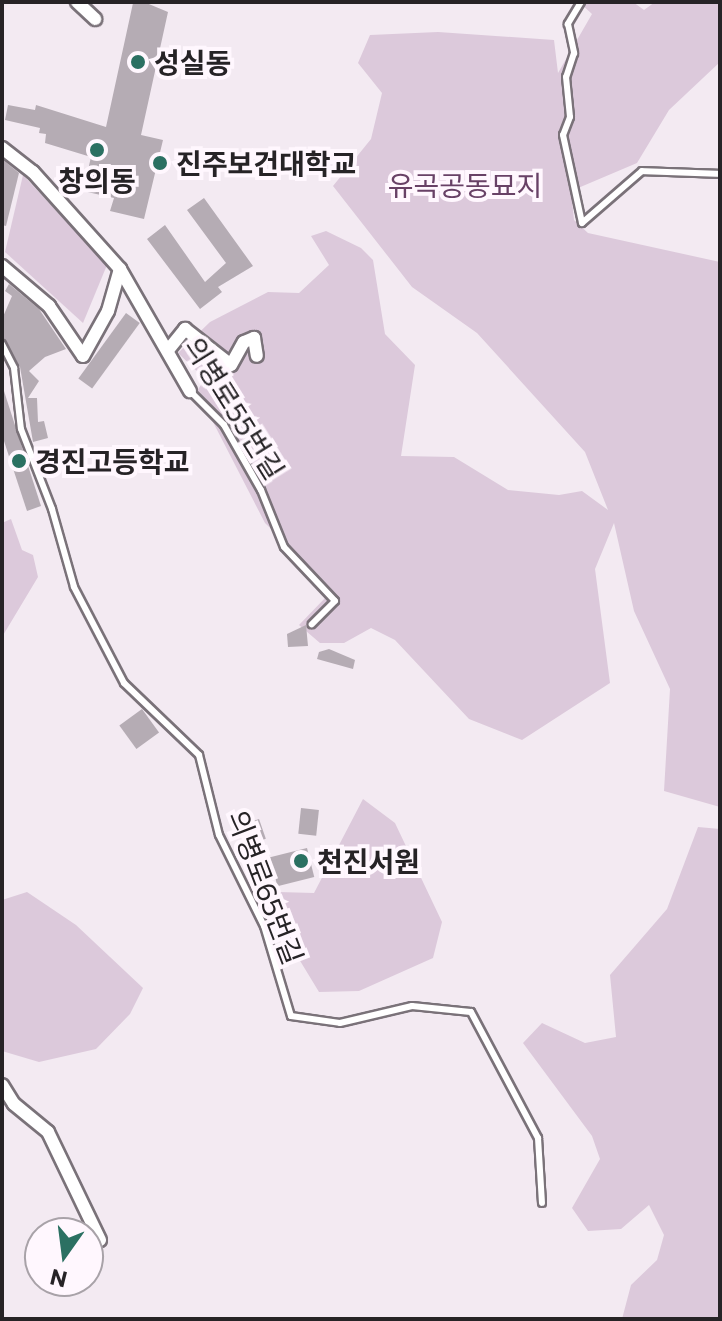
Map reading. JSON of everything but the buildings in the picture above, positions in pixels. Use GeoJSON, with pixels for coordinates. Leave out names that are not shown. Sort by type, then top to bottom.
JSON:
{"type":"FeatureCollection","features":[{"type":"Feature","properties":{"kind":"street"},"geometry":{"type":"LineString","coordinates":[[77,2],[95,19]]}},
{"type":"Feature","properties":{"kind":"street","name":"의병로55번길"},"geometry":{"type":"LineString","coordinates":[[2,148],[33,172],[120,269],[169,349],[190,391]]}},
{"type":"Feature","properties":{"kind":"street"},"geometry":{"type":"LineString","coordinates":[[5,268],[49,306],[83,356],[108,311],[120,269]]}},
{"type":"Feature","properties":{"kind":"street"},"geometry":{"type":"LineString","coordinates":[[2,284],[5,268]]}},
{"type":"Feature","properties":{"kind":"street"},"geometry":{"type":"LineString","coordinates":[[169,349],[185,329],[231,365],[244,342],[254,338],[257,356]]}},
{"type":"Feature","properties":{"kind":"street"},"geometry":{"type":"LineString","coordinates":[[2,1085],[14,1104],[48,1132],[89,1217]]}},
{"type":"Feature","properties":{"kind":"lane"},"geometry":{"type":"LineString","coordinates":[[581,2],[568,24],[574,53],[566,77],[570,117],[563,135],[582,223],[642,171],[720,174]]}},
{"type":"Feature","properties":{"kind":"lane","name":"의병로65번길"},"geometry":{"type":"LineString","coordinates":[[2,344],[14,368],[21,429],[52,509],[74,587],[124,683],[199,755],[219,835],[264,926],[291,1016],[340,1023],[412,1006],[471,1012],[538,1138],[542,1203]]}},
{"type":"Feature","properties":{"kind":"lane","name":"의병로55번길"},"geometry":{"type":"LineString","coordinates":[[190,391],[224,425],[261,490],[284,547],[335,601],[312,624]]}},
{"type":"Feature","properties":{"kind":"green space","name":"유곡공동묘지"},"geometry":{"type":"Polygon","coordinates":[[[579,2],[633,2],[644,10],[655,2],[720,2],[720,62],[669,110],[637,163],[571,191],[574,220],[588,233],[720,262],[720,807],[664,791],[670,689],[634,611],[614,523],[595,569],[610,683],[522,740],[469,719],[395,640],[371,628],[344,643],[320,643],[299,625],[327,596],[320,577],[265,523],[197,391],[205,379],[178,353],[210,322],[268,292],[299,293],[329,265],[311,236],[326,231],[361,248],[373,260],[385,334],[415,365],[401,456],[454,457],[508,490],[559,495],[582,491],[608,510],[585,452],[477,333],[412,287],[333,186],[371,139],[382,93],[358,63],[370,35],[438,32],[554,40],[558,73],[592,14],[579,2]]]}},
{"type":"Feature","properties":{"kind":"green space"},"geometry":{"type":"Polygon","coordinates":[[[23,175],[107,265],[83,323],[5,252],[23,175]]]}},
{"type":"Feature","properties":{"kind":"green space"},"geometry":{"type":"Polygon","coordinates":[[[11,519],[22,550],[33,555],[38,577],[2,637],[2,523],[11,519]]]}},
{"type":"Feature","properties":{"kind":"green space"},"geometry":{"type":"Polygon","coordinates":[[[363,799],[395,823],[442,922],[433,958],[359,991],[319,992],[271,913],[278,892],[314,893],[363,799]]]}},
{"type":"Feature","properties":{"kind":"green space"},"geometry":{"type":"Polygon","coordinates":[[[698,827],[720,829],[720,1319],[622,1319],[631,1285],[657,1260],[664,1235],[649,1205],[621,1229],[588,1231],[572,1208],[600,1159],[592,1136],[523,1043],[542,1023],[585,1043],[616,1037],[610,975],[667,909],[698,827]]]}},
{"type":"Feature","properties":{"kind":"green space"},"geometry":{"type":"Polygon","coordinates":[[[27,892],[76,925],[143,988],[130,1014],[96,1049],[39,1062],[2,1051],[2,900],[27,892]]]}},
{"type":"Feature","properties":{"kind":"place","name":"성실동"},"geometry":{"type":"Point","coordinates":[138,62]}},
{"type":"Feature","properties":{"kind":"place","name":"창의동"},"geometry":{"type":"Point","coordinates":[97,150]}},
{"type":"Feature","properties":{"kind":"place","name":"진주보건대학교"},"geometry":{"type":"Point","coordinates":[160,163]}},
{"type":"Feature","properties":{"kind":"place","name":"경진고등학교"},"geometry":{"type":"Point","coordinates":[19,461]}},
{"type":"Feature","properties":{"kind":"place","name":"천진서원"},"geometry":{"type":"Point","coordinates":[301,861]}}]}
